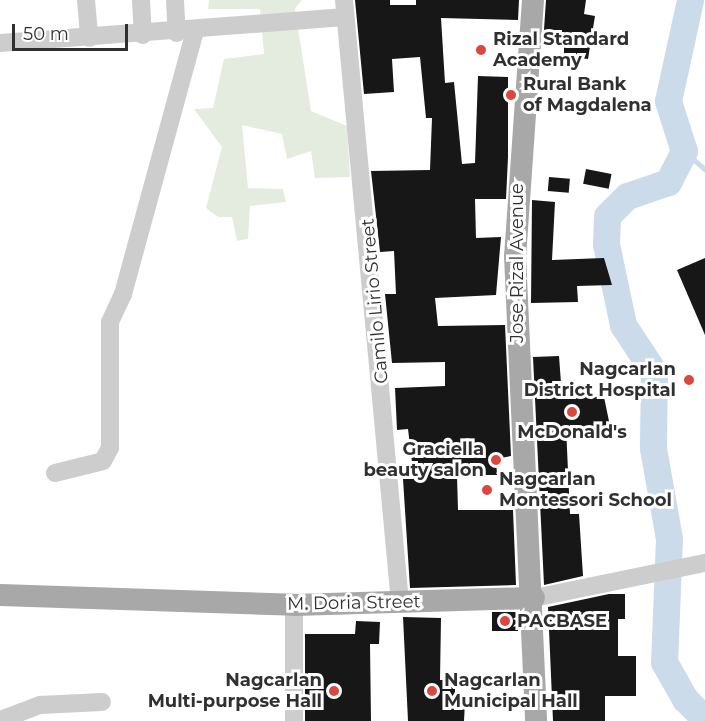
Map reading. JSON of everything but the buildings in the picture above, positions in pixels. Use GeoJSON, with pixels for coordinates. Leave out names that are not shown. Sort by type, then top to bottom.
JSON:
{"type":"FeatureCollection","features":[{"type":"Feature","properties":{"kind":"main road","name":"Jose Rizal Avenue"},"geometry":{"type":"LineString","coordinates":[[533,0],[515,256],[534,598],[536,721]]}},
{"type":"Feature","properties":{"kind":"main road","name":"M. Doria Street"},"geometry":{"type":"LineString","coordinates":[[0,595],[294,605],[534,598]]}},
{"type":"Feature","properties":{"kind":"street"},"geometry":{"type":"LineString","coordinates":[[86,0],[88,38]]}},
{"type":"Feature","properties":{"kind":"street"},"geometry":{"type":"LineString","coordinates":[[141,0],[143,35]]}},
{"type":"Feature","properties":{"kind":"street"},"geometry":{"type":"LineString","coordinates":[[56,472],[103,461],[110,448],[110,322],[123,294],[186,32],[175,0]]}},
{"type":"Feature","properties":{"kind":"street"},"geometry":{"type":"LineString","coordinates":[[0,43],[186,32],[344,8]]}},
{"type":"Feature","properties":{"kind":"street","name":"Camilo Lirio Street"},"geometry":{"type":"LineString","coordinates":[[344,8],[400,603]]}},
{"type":"Feature","properties":{"kind":"street","name":"M. Doria Street"},"geometry":{"type":"LineString","coordinates":[[534,598],[656,577],[703,564]]}},
{"type":"Feature","properties":{"kind":"street"},"geometry":{"type":"LineString","coordinates":[[294,605],[294,721]]}},
{"type":"Feature","properties":{"kind":"street"},"geometry":{"type":"LineString","coordinates":[[0,720],[40,705],[102,702]]}},
{"type":"Feature","properties":{"kind":"shaded area"},"geometry":{"type":"Polygon","coordinates":[[[209,0],[302,0],[295,9],[311,111],[347,126],[350,177],[315,178],[311,151],[287,159],[282,134],[242,125],[248,188],[283,189],[286,202],[250,206],[248,239],[237,241],[232,217],[218,217],[206,208],[222,147],[194,109],[213,108],[224,59],[264,54],[260,9],[208,9],[209,0]]]}},
{"type":"Feature","properties":{"kind":"waterway"},"geometry":{"type":"LineString","coordinates":[[690,0],[668,101],[684,151],[668,182],[627,196],[607,216],[606,244],[623,325],[654,372],[653,448],[669,539],[664,662],[685,699],[705,719]]}},
{"type":"Feature","properties":{"kind":"waterway"},"geometry":{"type":"LineString","coordinates":[[684,151],[705,169]]}},
{"type":"Feature","properties":{"kind":"place","name":"Rizal Standard Academy"},"geometry":{"type":"Point","coordinates":[481,50]}},
{"type":"Feature","properties":{"kind":"place","name":"Rural Bank of Magdalena"},"geometry":{"type":"Point","coordinates":[511,95]}},
{"type":"Feature","properties":{"kind":"place","name":"Nagcarlan District Hospital"},"geometry":{"type":"Point","coordinates":[689,380]}},
{"type":"Feature","properties":{"kind":"place","name":"McDonald's"},"geometry":{"type":"Point","coordinates":[572,412]}},
{"type":"Feature","properties":{"kind":"place","name":"Graciella beauty salon"},"geometry":{"type":"Point","coordinates":[496,460]}},
{"type":"Feature","properties":{"kind":"place","name":"Nagcarlan Montessori School"},"geometry":{"type":"Point","coordinates":[487,490]}},
{"type":"Feature","properties":{"kind":"place","name":"PACBASE"},"geometry":{"type":"Point","coordinates":[505,621]}},
{"type":"Feature","properties":{"kind":"place","name":"Nagcarlan Multi-purpose Hall"},"geometry":{"type":"Point","coordinates":[334,691]}},
{"type":"Feature","properties":{"kind":"place","name":"Nagcarlan Municipal Hall"},"geometry":{"type":"Point","coordinates":[432,691]}}]}
